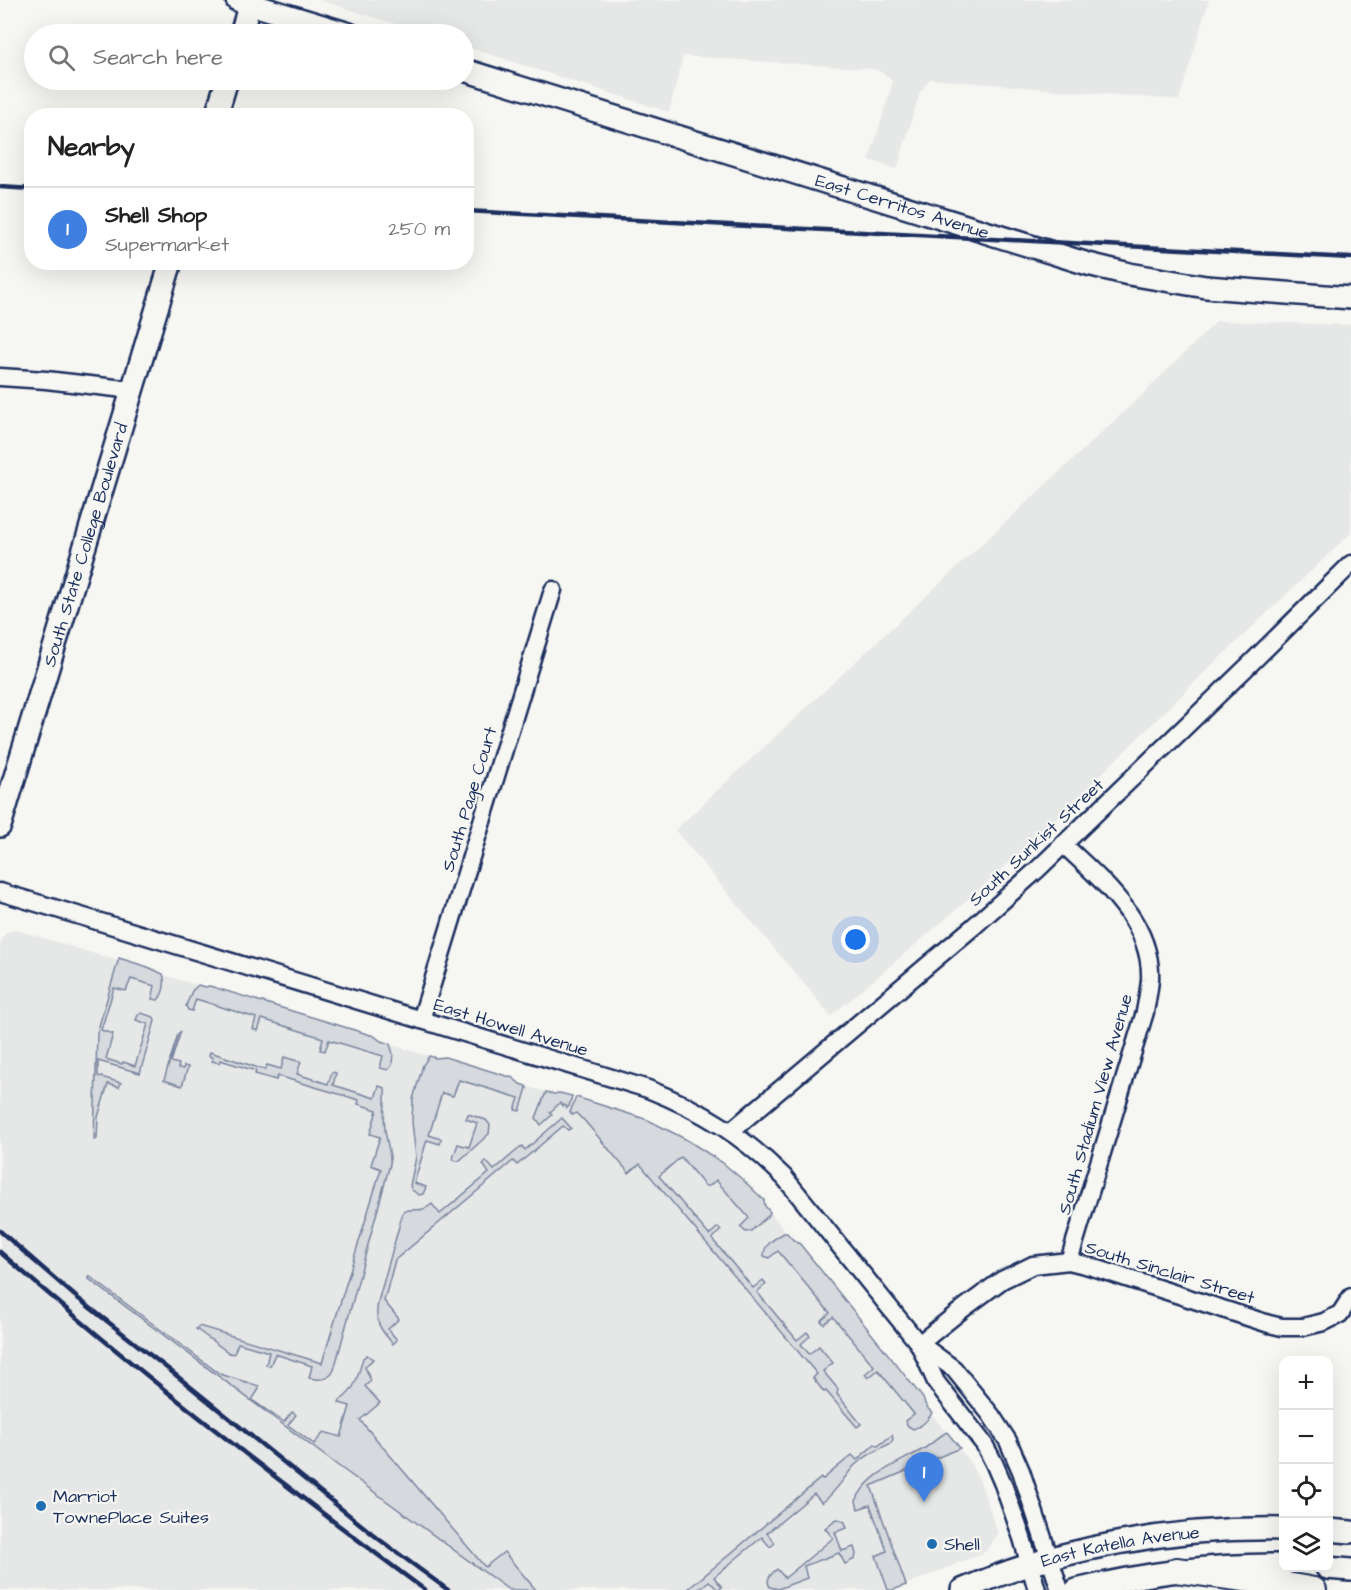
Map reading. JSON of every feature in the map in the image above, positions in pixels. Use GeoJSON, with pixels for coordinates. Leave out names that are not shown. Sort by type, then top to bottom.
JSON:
{"type":"FeatureCollection","features":[{"type":"Feature","properties":{"kind":"highway"},"geometry":{"type":"LineString","coordinates":[[1176,1570],[1314,1590]]}},
{"type":"Feature","properties":{"kind":"main road"},"geometry":{"type":"LineString","coordinates":[[243,24],[246,1],[318,24]]}},
{"type":"Feature","properties":{"kind":"main road","name":"East Cerritos Avenue"},"geometry":{"type":"LineString","coordinates":[[474,73],[1088,264],[1129,274],[1206,287],[1351,298]]}},
{"type":"Feature","properties":{"kind":"main road"},"geometry":{"type":"LineString","coordinates":[[218,108],[224,90]]}},
{"type":"Feature","properties":{"kind":"main road","name":"South State College Boulevard"},"geometry":{"type":"LineString","coordinates":[[0,826],[169,270]]}},
{"type":"Feature","properties":{"kind":"main road","name":"East Katella Avenue"},"geometry":{"type":"LineString","coordinates":[[962,1590],[1030,1565],[1110,1545],[1171,1535],[1279,1529]]}},
{"type":"Feature","properties":{"kind":"main road"},"geometry":{"type":"LineString","coordinates":[[1333,1530],[1351,1532]]}},
{"type":"Feature","properties":{"kind":"main road","name":"East Katella Avenue"},"geometry":{"type":"LineString","coordinates":[[1076,1590],[1176,1570],[1279,1565]]}},
{"type":"Feature","properties":{"kind":"main road"},"geometry":{"type":"LineString","coordinates":[[1333,1568],[1351,1570]]}},
{"type":"Feature","properties":{"kind":"street"},"geometry":{"type":"LineString","coordinates":[[0,377],[133,390]]}},
{"type":"Feature","properties":{"kind":"street","name":"South Sunkist Street"},"geometry":{"type":"LineString","coordinates":[[731,1131],[1007,897],[1177,735],[1351,564]]}},
{"type":"Feature","properties":{"kind":"street","name":"South Page Court"},"geometry":{"type":"LineString","coordinates":[[421,1020],[553,590]]}},
{"type":"Feature","properties":{"kind":"street","name":"South Stadium View Avenue"},"geometry":{"type":"LineString","coordinates":[[1063,844],[1108,888],[1135,921],[1143,939],[1150,978],[1145,1012],[1069,1261]]}},
{"type":"Feature","properties":{"kind":"street","name":"East Howell Avenue"},"geometry":{"type":"LineString","coordinates":[[0,892],[648,1089],[693,1108],[731,1131],[784,1177],[919,1344],[936,1382],[978,1435],[990,1454],[1010,1503],[1037,1590]]}},
{"type":"Feature","properties":{"kind":"street","name":"South Sinclair Street"},"geometry":{"type":"LineString","coordinates":[[919,1344],[1002,1280],[1033,1265],[1069,1261],[1282,1327],[1303,1328],[1324,1322],[1340,1314],[1351,1297]]}},
{"type":"Feature","properties":{"kind":"street","name":"East Howell Avenue"},"geometry":{"type":"LineString","coordinates":[[919,1344],[954,1369],[1004,1435],[1021,1471],[1060,1590]]}},
{"type":"Feature","properties":{"kind":"shaded area"},"geometry":{"type":"Polygon","coordinates":[[[319,0],[1209,0],[1179,100],[930,79],[920,92],[897,169],[869,160],[893,82],[875,69],[683,56],[669,112],[474,49],[474,24],[395,24],[319,0]]]}},
{"type":"Feature","properties":{"kind":"shaded area"},"geometry":{"type":"Polygon","coordinates":[[[1217,321],[1351,325],[1351,533],[1206,671],[1025,849],[831,1016],[675,830],[1141,396],[1217,321]]]}},
{"type":"Feature","properties":{"kind":"shaded area"},"geometry":{"type":"Polygon","coordinates":[[[17,930],[627,1117],[765,1206],[969,1461],[980,1481],[998,1534],[985,1552],[893,1590],[0,1590],[0,946],[8,931],[17,930]]]}},
{"type":"Feature","properties":{"kind":"shaded area"},"geometry":{"type":"Polygon","coordinates":[[[119,958],[163,974],[164,987],[158,1000],[152,999],[155,986],[131,979],[126,991],[114,988],[101,1030],[113,1034],[106,1059],[135,1066],[148,1024],[136,1020],[138,1015],[141,1013],[154,1017],[155,1021],[140,1073],[98,1061],[98,1076],[121,1083],[119,1087],[108,1084],[98,1117],[97,1139],[94,1140],[97,1033],[119,958]]]}},
{"type":"Feature","properties":{"kind":"shaded area"},"geometry":{"type":"Polygon","coordinates":[[[198,985],[213,987],[374,1036],[390,1044],[393,1054],[392,1065],[388,1070],[380,1068],[383,1056],[329,1040],[325,1051],[320,1050],[323,1038],[262,1019],[258,1031],[253,1029],[256,1018],[196,999],[192,1011],[188,1010],[186,1006],[192,991],[198,985]]]}},
{"type":"Feature","properties":{"kind":"shaded area"},"geometry":{"type":"Polygon","coordinates":[[[181,1031],[171,1062],[179,1064],[178,1068],[188,1067],[182,1086],[164,1080],[178,1034],[181,1031]]]}},
{"type":"Feature","properties":{"kind":"shaded area"},"geometry":{"type":"Polygon","coordinates":[[[210,1052],[265,1070],[267,1065],[281,1069],[284,1057],[301,1062],[297,1074],[328,1084],[332,1072],[336,1073],[333,1085],[375,1098],[379,1086],[385,1088],[384,1124],[390,1164],[334,1370],[327,1378],[309,1378],[312,1366],[275,1354],[270,1366],[266,1365],[269,1352],[238,1343],[234,1354],[229,1353],[196,1329],[199,1326],[322,1363],[381,1169],[371,1165],[380,1137],[370,1134],[377,1110],[358,1104],[359,1100],[278,1076],[276,1080],[255,1074],[256,1071],[220,1060],[219,1063],[212,1061],[213,1058],[209,1056],[210,1052]]]}},
{"type":"Feature","properties":{"kind":"shaded area"},"geometry":{"type":"Polygon","coordinates":[[[429,1056],[445,1057],[513,1078],[527,1088],[520,1111],[515,1110],[519,1098],[459,1080],[453,1096],[442,1093],[429,1135],[441,1139],[440,1144],[427,1140],[414,1183],[426,1187],[423,1194],[419,1195],[410,1186],[416,1157],[412,1122],[413,1099],[423,1065],[429,1056]]]}},
{"type":"Feature","properties":{"kind":"shaded area"},"geometry":{"type":"Polygon","coordinates":[[[546,1092],[572,1096],[567,1108],[560,1103],[541,1125],[536,1118],[546,1092]]]}},
{"type":"Feature","properties":{"kind":"shaded area"},"geometry":{"type":"Polygon","coordinates":[[[576,1097],[648,1120],[687,1140],[723,1163],[764,1200],[770,1212],[769,1215],[751,1231],[746,1232],[740,1227],[749,1218],[716,1180],[709,1186],[705,1186],[681,1157],[659,1176],[709,1235],[718,1227],[721,1230],[712,1239],[753,1288],[763,1280],[766,1284],[757,1292],[797,1340],[807,1332],[810,1336],[801,1344],[809,1354],[819,1346],[833,1363],[823,1371],[838,1389],[837,1394],[861,1424],[857,1427],[826,1391],[824,1392],[813,1378],[817,1374],[640,1164],[629,1173],[583,1119],[576,1113],[573,1115],[570,1112],[576,1097]]]}},
{"type":"Feature","properties":{"kind":"shaded area"},"geometry":{"type":"Polygon","coordinates":[[[468,1114],[486,1120],[490,1125],[489,1134],[459,1161],[455,1161],[453,1158],[458,1144],[469,1147],[477,1123],[466,1119],[468,1114]]]}},
{"type":"Feature","properties":{"kind":"shaded area"},"geometry":{"type":"Polygon","coordinates":[[[562,1118],[571,1128],[568,1130],[563,1126],[517,1165],[513,1161],[395,1260],[384,1301],[399,1319],[388,1329],[397,1340],[393,1344],[379,1325],[377,1309],[403,1212],[424,1209],[432,1204],[440,1214],[489,1173],[483,1164],[486,1161],[494,1170],[522,1146],[525,1150],[562,1118]]]}},
{"type":"Feature","properties":{"kind":"shaded area"},"geometry":{"type":"Polygon","coordinates":[[[784,1233],[800,1244],[923,1398],[932,1413],[921,1425],[913,1429],[908,1426],[905,1421],[914,1414],[878,1370],[868,1378],[865,1374],[874,1366],[833,1317],[824,1324],[821,1321],[830,1313],[778,1251],[769,1258],[764,1256],[765,1248],[784,1233]]]}},
{"type":"Feature","properties":{"kind":"shaded area"},"geometry":{"type":"Polygon","coordinates":[[[89,1276],[220,1374],[259,1386],[252,1400],[284,1422],[292,1412],[296,1415],[288,1425],[314,1444],[324,1432],[341,1437],[350,1406],[339,1403],[340,1400],[353,1387],[363,1358],[367,1355],[373,1359],[365,1367],[371,1381],[365,1386],[380,1403],[360,1420],[485,1567],[504,1552],[536,1590],[509,1590],[337,1465],[89,1279],[89,1276]]]}},
{"type":"Feature","properties":{"kind":"shaded area"},"geometry":{"type":"Polygon","coordinates":[[[947,1432],[960,1448],[871,1486],[906,1585],[888,1590],[876,1556],[887,1551],[870,1505],[858,1509],[856,1501],[861,1491],[876,1476],[925,1448],[947,1432]]]}},
{"type":"Feature","properties":{"kind":"shaded area"},"geometry":{"type":"Polygon","coordinates":[[[892,1435],[891,1443],[858,1462],[822,1503],[814,1494],[767,1533],[775,1543],[770,1547],[762,1537],[714,1577],[722,1587],[718,1590],[709,1581],[698,1590],[687,1590],[821,1478],[823,1479],[852,1455],[857,1460],[875,1444],[878,1446],[892,1435]]]}},
{"type":"Feature","properties":{"kind":"shaded area"},"geometry":{"type":"Polygon","coordinates":[[[838,1519],[845,1522],[847,1528],[835,1532],[842,1551],[854,1547],[855,1559],[845,1564],[839,1553],[804,1566],[807,1578],[778,1589],[770,1587],[768,1579],[777,1569],[785,1578],[833,1538],[825,1528],[838,1519]]]}},
{"type":"Feature","properties":{"kind":"railway"},"geometry":{"type":"LineString","coordinates":[[0,187],[24,188]]}},
{"type":"Feature","properties":{"kind":"railway"},"geometry":{"type":"LineString","coordinates":[[474,211],[1351,258]]}},
{"type":"Feature","properties":{"kind":"railway"},"geometry":{"type":"LineString","coordinates":[[0,1231],[75,1296],[380,1540],[448,1590]]}},
{"type":"Feature","properties":{"kind":"railway"},"geometry":{"type":"LineString","coordinates":[[0,1252],[103,1340],[209,1425],[425,1590]]}},
{"type":"Feature","properties":{"kind":"place","name":"Shell Shop"},"geometry":{"type":"Point","coordinates":[924,1502]}},
{"type":"Feature","properties":{"kind":"place","name":"Marriot TownePlace Suites"},"geometry":{"type":"Point","coordinates":[41,1506]}},
{"type":"Feature","properties":{"kind":"place","name":"Shell"},"geometry":{"type":"Point","coordinates":[932,1544]}}]}
